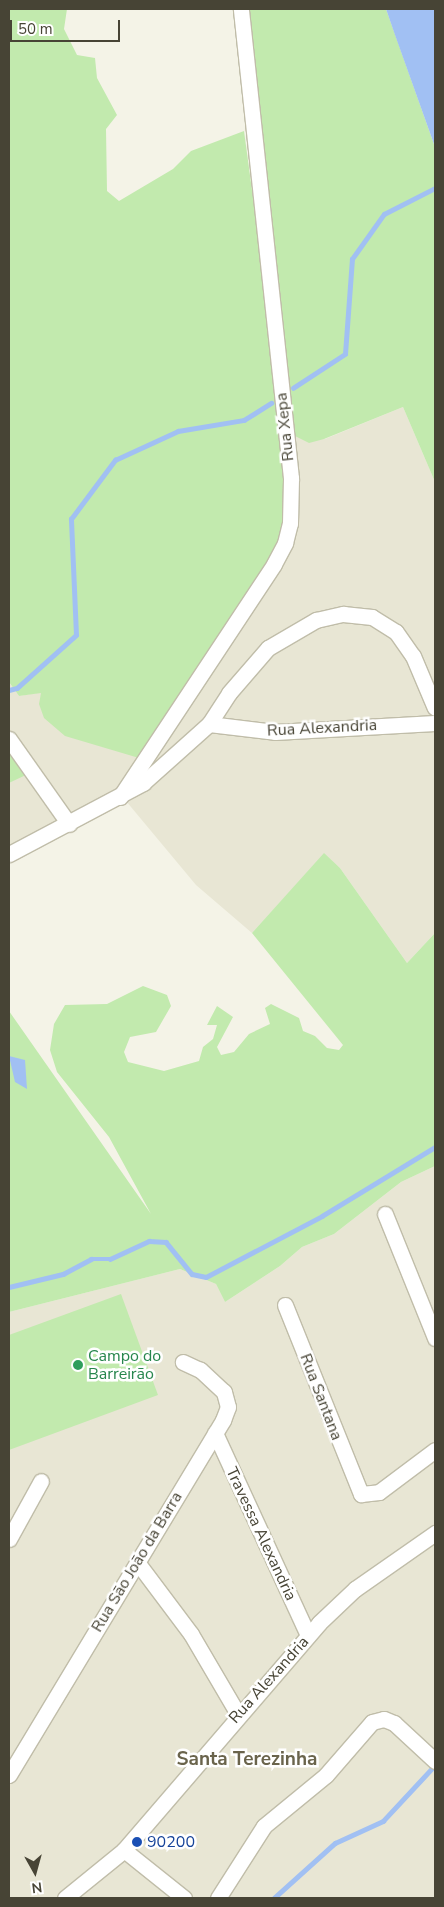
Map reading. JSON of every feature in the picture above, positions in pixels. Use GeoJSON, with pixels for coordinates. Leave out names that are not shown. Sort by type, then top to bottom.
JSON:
{"type":"FeatureCollection","features":[{"type":"Feature","properties":{"kind":"street","name":"Rua Xepa"},"geometry":{"type":"LineString","coordinates":[[120,797],[274,564],[285,544],[290,522],[291,478],[241,9]]}},
{"type":"Feature","properties":{"kind":"street"},"geometry":{"type":"LineString","coordinates":[[9,854],[142,784],[208,724],[229,693],[268,648],[316,620],[342,614],[372,617],[396,632],[413,656],[435,708]]}},
{"type":"Feature","properties":{"kind":"street","name":"Rua Alexandria"},"geometry":{"type":"LineString","coordinates":[[208,724],[275,732],[435,723]]}},
{"type":"Feature","properties":{"kind":"street"},"geometry":{"type":"LineString","coordinates":[[9,739],[69,824]]}},
{"type":"Feature","properties":{"kind":"street"},"geometry":{"type":"LineString","coordinates":[[385,1214],[435,1338]]}},
{"type":"Feature","properties":{"kind":"street","name":"Rua Santana"},"geometry":{"type":"LineString","coordinates":[[285,1305],[357,1488],[366,1496],[379,1492],[435,1450]]}},
{"type":"Feature","properties":{"kind":"street","name":"Rua São João da Barra"},"geometry":{"type":"LineString","coordinates":[[9,1774],[215,1433],[228,1407],[226,1397],[200,1370],[183,1362]]}},
{"type":"Feature","properties":{"kind":"street","name":"Travessa Alexandria"},"geometry":{"type":"LineString","coordinates":[[215,1433],[308,1635]]}},
{"type":"Feature","properties":{"kind":"street"},"geometry":{"type":"LineString","coordinates":[[9,1539],[41,1481]]}},
{"type":"Feature","properties":{"kind":"street","name":"Rua Alexandria"},"geometry":{"type":"LineString","coordinates":[[65,1898],[124,1850],[238,1714],[308,1635],[355,1589],[435,1533]]}},
{"type":"Feature","properties":{"kind":"street"},"geometry":{"type":"LineString","coordinates":[[137,1562],[191,1634],[238,1714]]}},
{"type":"Feature","properties":{"kind":"street"},"geometry":{"type":"LineString","coordinates":[[218,1898],[264,1826],[326,1775],[378,1720],[394,1723],[435,1761]]}},
{"type":"Feature","properties":{"kind":"street"},"geometry":{"type":"LineString","coordinates":[[124,1850],[184,1898]]}},
{"type":"Feature","properties":{"kind":"shaded area"},"geometry":{"type":"Polygon","coordinates":[[[403,407],[435,482],[435,933],[407,963],[340,868],[324,854],[252,933],[196,885],[126,801],[9,861],[9,783],[29,772],[9,746],[9,682],[19,696],[42,692],[278,412],[325,439],[403,407]]]}},
{"type":"Feature","properties":{"kind":"shaded area"},"geometry":{"type":"Polygon","coordinates":[[[435,1166],[435,1898],[9,1898],[9,1312],[180,1269],[216,1284],[225,1302],[280,1266],[302,1247],[334,1234],[401,1182],[435,1166]]]}},
{"type":"Feature","properties":{"kind":"green space"},"geometry":{"type":"Polygon","coordinates":[[[9,9],[67,9],[64,29],[77,55],[95,58],[97,78],[117,115],[106,129],[107,191],[119,201],[173,169],[191,151],[244,131],[274,353],[285,346],[247,9],[386,9],[435,147],[435,482],[403,407],[324,439],[309,443],[289,433],[284,522],[278,546],[139,758],[65,736],[44,718],[39,704],[41,693],[19,696],[9,682],[9,9]]]}},
{"type":"Feature","properties":{"kind":"green space"},"geometry":{"type":"Polygon","coordinates":[[[9,746],[30,773],[9,783],[9,746]]]}},
{"type":"Feature","properties":{"kind":"green space"},"geometry":{"type":"Polygon","coordinates":[[[324,853],[340,868],[407,963],[435,933],[435,1166],[401,1182],[334,1234],[302,1247],[280,1266],[225,1302],[216,1284],[180,1269],[9,1312],[9,1011],[151,1214],[109,1137],[57,1072],[50,1050],[54,1024],[65,1005],[107,1004],[143,986],[167,995],[171,1006],[156,1032],[130,1037],[124,1052],[128,1062],[164,1071],[199,1061],[203,1047],[213,1039],[217,1025],[207,1025],[217,1006],[233,1017],[217,1047],[221,1055],[234,1052],[249,1034],[270,1024],[265,1008],[271,1004],[299,1018],[303,1031],[315,1036],[327,1048],[339,1050],[343,1045],[252,933],[324,853]]]}},
{"type":"Feature","properties":{"kind":"green space","name":"Campo do Barreirão"},"geometry":{"type":"Polygon","coordinates":[[[121,1294],[158,1395],[9,1450],[9,1335],[121,1294]]]}},
{"type":"Feature","properties":{"kind":"water"},"geometry":{"type":"Polygon","coordinates":[[[386,9],[435,9],[435,147],[395,35],[386,9]]]}},
{"type":"Feature","properties":{"kind":"water"},"geometry":{"type":"Polygon","coordinates":[[[9,1056],[25,1060],[27,1089],[15,1082],[9,1056]]]}},
{"type":"Feature","properties":{"kind":"waterway"},"geometry":{"type":"LineString","coordinates":[[293,388],[345,354],[352,259],[384,214],[435,188]]}},
{"type":"Feature","properties":{"kind":"waterway"},"geometry":{"type":"LineString","coordinates":[[9,690],[17,688],[76,635],[71,519],[115,460],[178,431],[244,420],[271,403]]}},
{"type":"Feature","properties":{"kind":"waterway"},"geometry":{"type":"LineString","coordinates":[[9,1287],[63,1274],[91,1259],[110,1259],[149,1241],[166,1242],[192,1274],[206,1277],[322,1216],[435,1147]]}},
{"type":"Feature","properties":{"kind":"waterway"},"geometry":{"type":"LineString","coordinates":[[274,1898],[335,1843],[383,1821],[435,1765]]}},
{"type":"Feature","properties":{"kind":"place","name":"Campo do Barreirão"},"geometry":{"type":"Point","coordinates":[78,1365]}},
{"type":"Feature","properties":{"kind":"place","name":"90200"},"geometry":{"type":"Point","coordinates":[137,1842]}},
{"type":"Feature","properties":{"kind":"district","name":"Santa Terezinha"},"geometry":{"type":"Point","coordinates":[247,1760]}}]}
